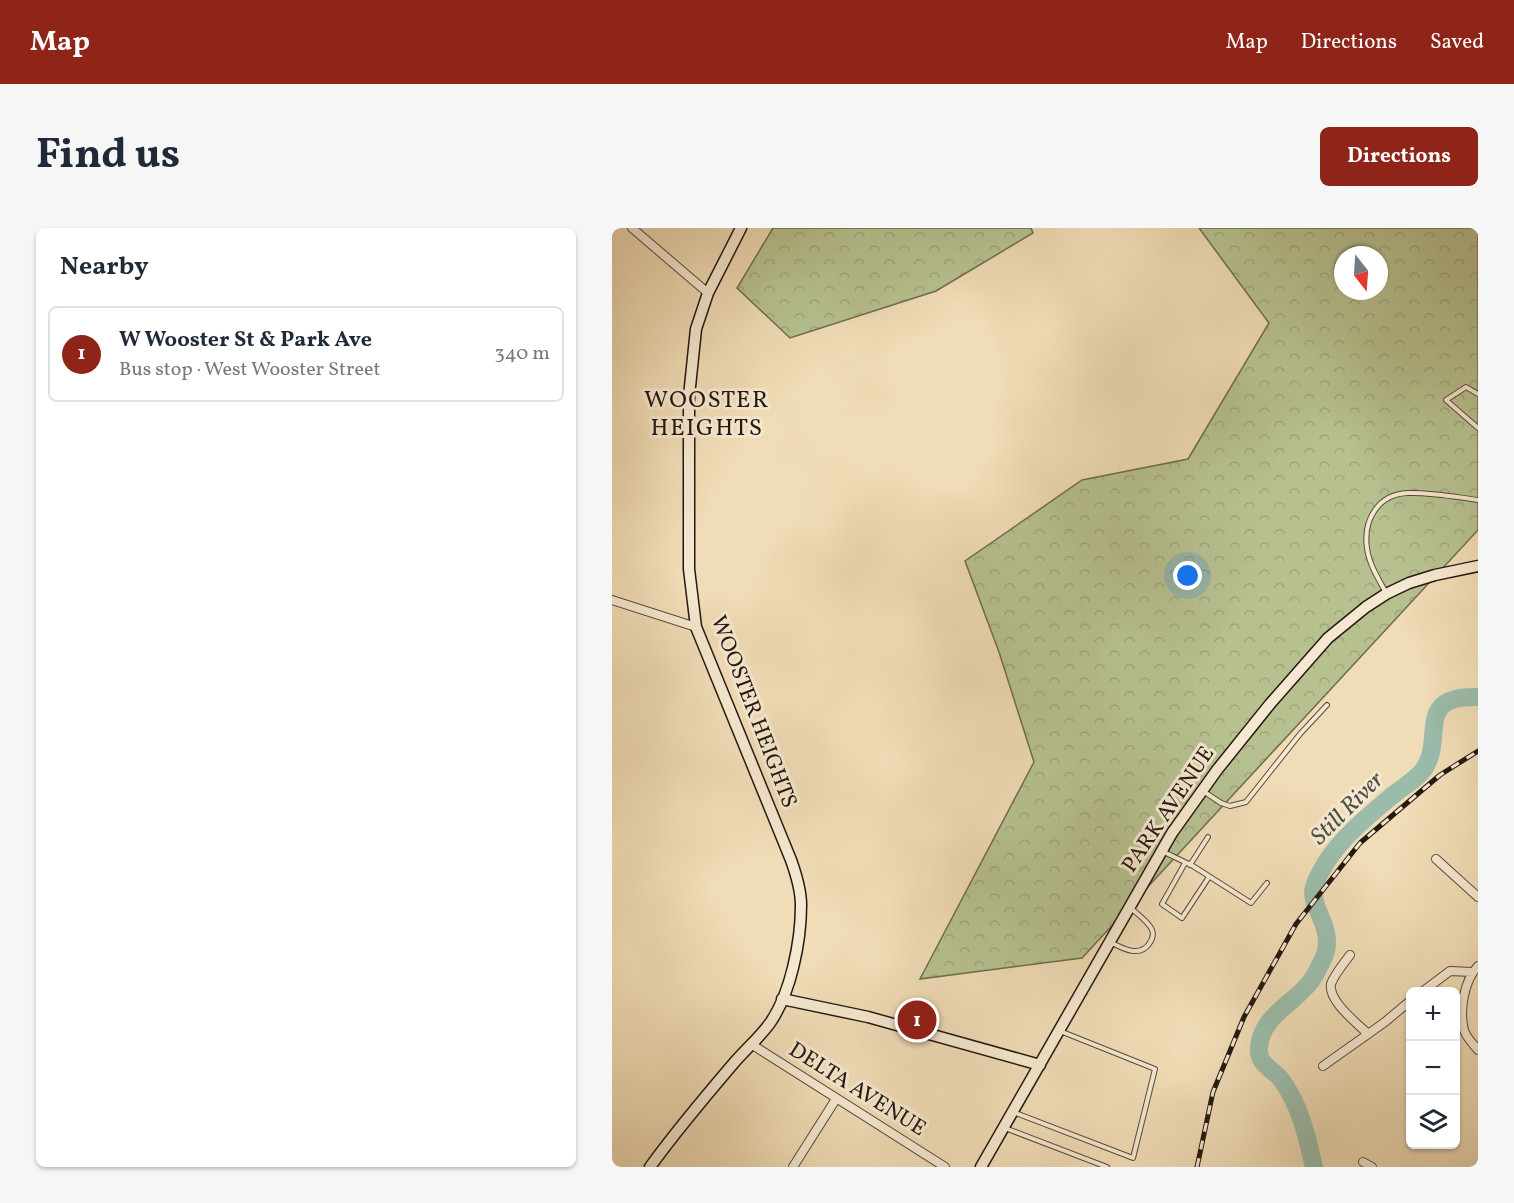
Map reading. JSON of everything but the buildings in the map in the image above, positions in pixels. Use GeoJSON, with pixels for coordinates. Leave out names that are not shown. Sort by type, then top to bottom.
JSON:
{"type":"FeatureCollection","features":[{"type":"Feature","properties":{"kind":"main road","name":"WOOSTER HEIGHTS"},"geometry":{"type":"LineString","coordinates":[[650,1167],[677,1129],[770,1023],[782,999],[794,962],[799,932],[801,903],[791,860],[696,627],[689,568],[689,396],[696,329],[708,293],[741,228]]}},
{"type":"Feature","properties":{"kind":"main road","name":"PARK AVENUE"},"geometry":{"type":"LineString","coordinates":[[981,1167],[1161,850],[1202,790],[1312,654],[1346,622],[1386,594],[1435,575],[1478,567]]}},
{"type":"Feature","properties":{"kind":"main road"},"geometry":{"type":"LineString","coordinates":[[782,999],[868,1017],[1040,1065]]}},
{"type":"Feature","properties":{"kind":"street"},"geometry":{"type":"LineString","coordinates":[[632,228],[708,293]]}},
{"type":"Feature","properties":{"kind":"street"},"geometry":{"type":"LineString","coordinates":[[612,600],[696,627]]}},
{"type":"Feature","properties":{"kind":"street"},"geometry":{"type":"LineString","coordinates":[[1436,859],[1478,897]]}},
{"type":"Feature","properties":{"kind":"street"},"geometry":{"type":"LineString","coordinates":[[1350,955],[1331,984],[1332,994],[1336,1002],[1368,1034]]}},
{"type":"Feature","properties":{"kind":"street"},"geometry":{"type":"LineString","coordinates":[[1429,987],[1450,971],[1475,969],[1462,1008],[1465,1032],[1478,1050]]}},
{"type":"Feature","properties":{"kind":"street"},"geometry":{"type":"LineString","coordinates":[[1323,1066],[1406,1004]]}},
{"type":"Feature","properties":{"kind":"street","name":"DELTA AVENUE"},"geometry":{"type":"LineString","coordinates":[[751,1044],[945,1167]]}},
{"type":"Feature","properties":{"kind":"street"},"geometry":{"type":"LineString","coordinates":[[793,1167],[836,1099]]}},
{"type":"Feature","properties":{"kind":"street"},"geometry":{"type":"LineString","coordinates":[[1364,1162],[1372,1167]]}},
{"type":"Feature","properties":{"kind":"lane"},"geometry":{"type":"LineString","coordinates":[[1478,394],[1466,387],[1446,400],[1478,428]]}},
{"type":"Feature","properties":{"kind":"lane"},"geometry":{"type":"LineString","coordinates":[[1386,594],[1373,568],[1367,549],[1366,529],[1372,512],[1384,500],[1406,493],[1436,494],[1478,500]]}},
{"type":"Feature","properties":{"kind":"lane"},"geometry":{"type":"LineString","coordinates":[[1202,790],[1221,803],[1230,806],[1246,802],[1300,734],[1327,705]]}},
{"type":"Feature","properties":{"kind":"lane"},"geometry":{"type":"LineString","coordinates":[[1209,837],[1162,904],[1182,918],[1209,877]]}},
{"type":"Feature","properties":{"kind":"lane"},"geometry":{"type":"LineString","coordinates":[[1161,850],[1251,903],[1267,883]]}},
{"type":"Feature","properties":{"kind":"lane"},"geometry":{"type":"LineString","coordinates":[[1109,942],[1129,951],[1139,951],[1151,942],[1153,932],[1151,927],[1129,906]]}},
{"type":"Feature","properties":{"kind":"lane"},"geometry":{"type":"LineString","coordinates":[[1013,1112],[1133,1158],[1155,1069],[1059,1031]]}},
{"type":"Feature","properties":{"kind":"lane"},"geometry":{"type":"LineString","coordinates":[[1004,1127],[1107,1167]]}},
{"type":"Feature","properties":{"kind":"green space"},"geometry":{"type":"Polygon","coordinates":[[[773,228],[1031,228],[1033,233],[936,291],[790,338],[737,288],[773,228]]]}},
{"type":"Feature","properties":{"kind":"green space"},"geometry":{"type":"Polygon","coordinates":[[[1199,228],[1478,228],[1478,530],[1082,958],[920,979],[1034,762],[999,652],[965,561],[1082,480],[1188,459],[1269,323],[1199,228]]]}},
{"type":"Feature","properties":{"kind":"waterway","name":"Still River"},"geometry":{"type":"LineString","coordinates":[[1314,1167],[1303,1123],[1294,1102],[1280,1078],[1261,1059],[1259,1053],[1261,1036],[1272,1018],[1311,981],[1324,957],[1327,936],[1313,894],[1320,873],[1328,860],[1358,825],[1414,780],[1424,769],[1430,757],[1438,711],[1446,703],[1458,698],[1478,697]]}},
{"type":"Feature","properties":{"kind":"railway"},"geometry":{"type":"LineString","coordinates":[[1197,1167],[1213,1092],[1244,1017],[1296,924],[1360,843],[1440,775],[1478,751]]}},
{"type":"Feature","properties":{"kind":"place","name":"W Wooster St & Park Ave"},"geometry":{"type":"Point","coordinates":[917,1020]}},
{"type":"Feature","properties":{"kind":"district","name":"WOOSTER HEIGHTS"},"geometry":{"type":"Point","coordinates":[707,415]}}]}
